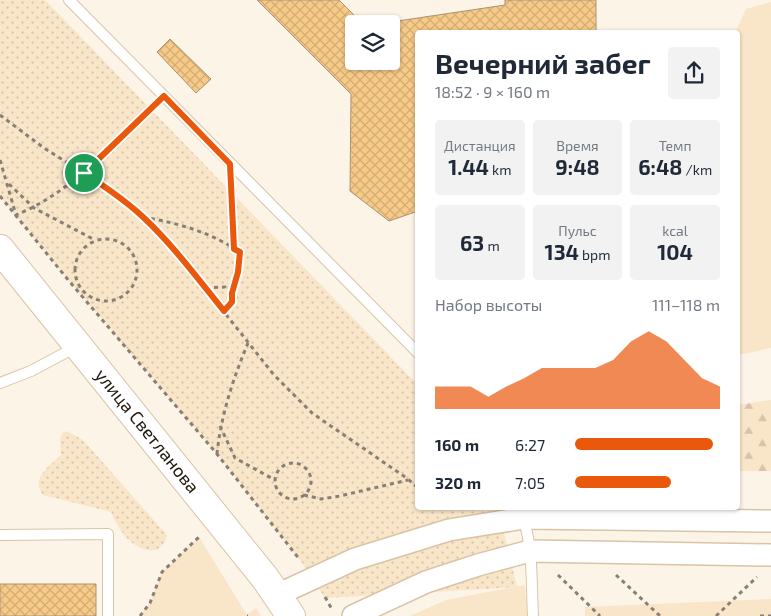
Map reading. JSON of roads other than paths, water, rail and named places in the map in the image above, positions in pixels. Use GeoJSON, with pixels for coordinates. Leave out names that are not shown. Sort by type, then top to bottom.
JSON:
{"type":"FeatureCollection","features":[{"type":"Feature","properties":{"kind":"street","name":"улица Светланова"},"geometry":{"type":"LineString","coordinates":[[0,249],[284,605]]}},
{"type":"Feature","properties":{"kind":"street"},"geometry":{"type":"LineString","coordinates":[[284,605],[313,578],[355,559],[449,530],[522,513],[771,521]]}},
{"type":"Feature","properties":{"kind":"street"},"geometry":{"type":"LineString","coordinates":[[353,616],[426,582],[530,551],[771,555]]}},
{"type":"Feature","properties":{"kind":"lane"},"geometry":{"type":"LineString","coordinates":[[69,0],[415,350]]}},
{"type":"Feature","properties":{"kind":"lane"},"geometry":{"type":"LineString","coordinates":[[0,383],[31,370],[78,346]]}},
{"type":"Feature","properties":{"kind":"lane"},"geometry":{"type":"LineString","coordinates":[[522,513],[530,551],[533,616]]}},
{"type":"Feature","properties":{"kind":"lane"},"geometry":{"type":"LineString","coordinates":[[0,535],[108,534],[108,616]]}}]}
